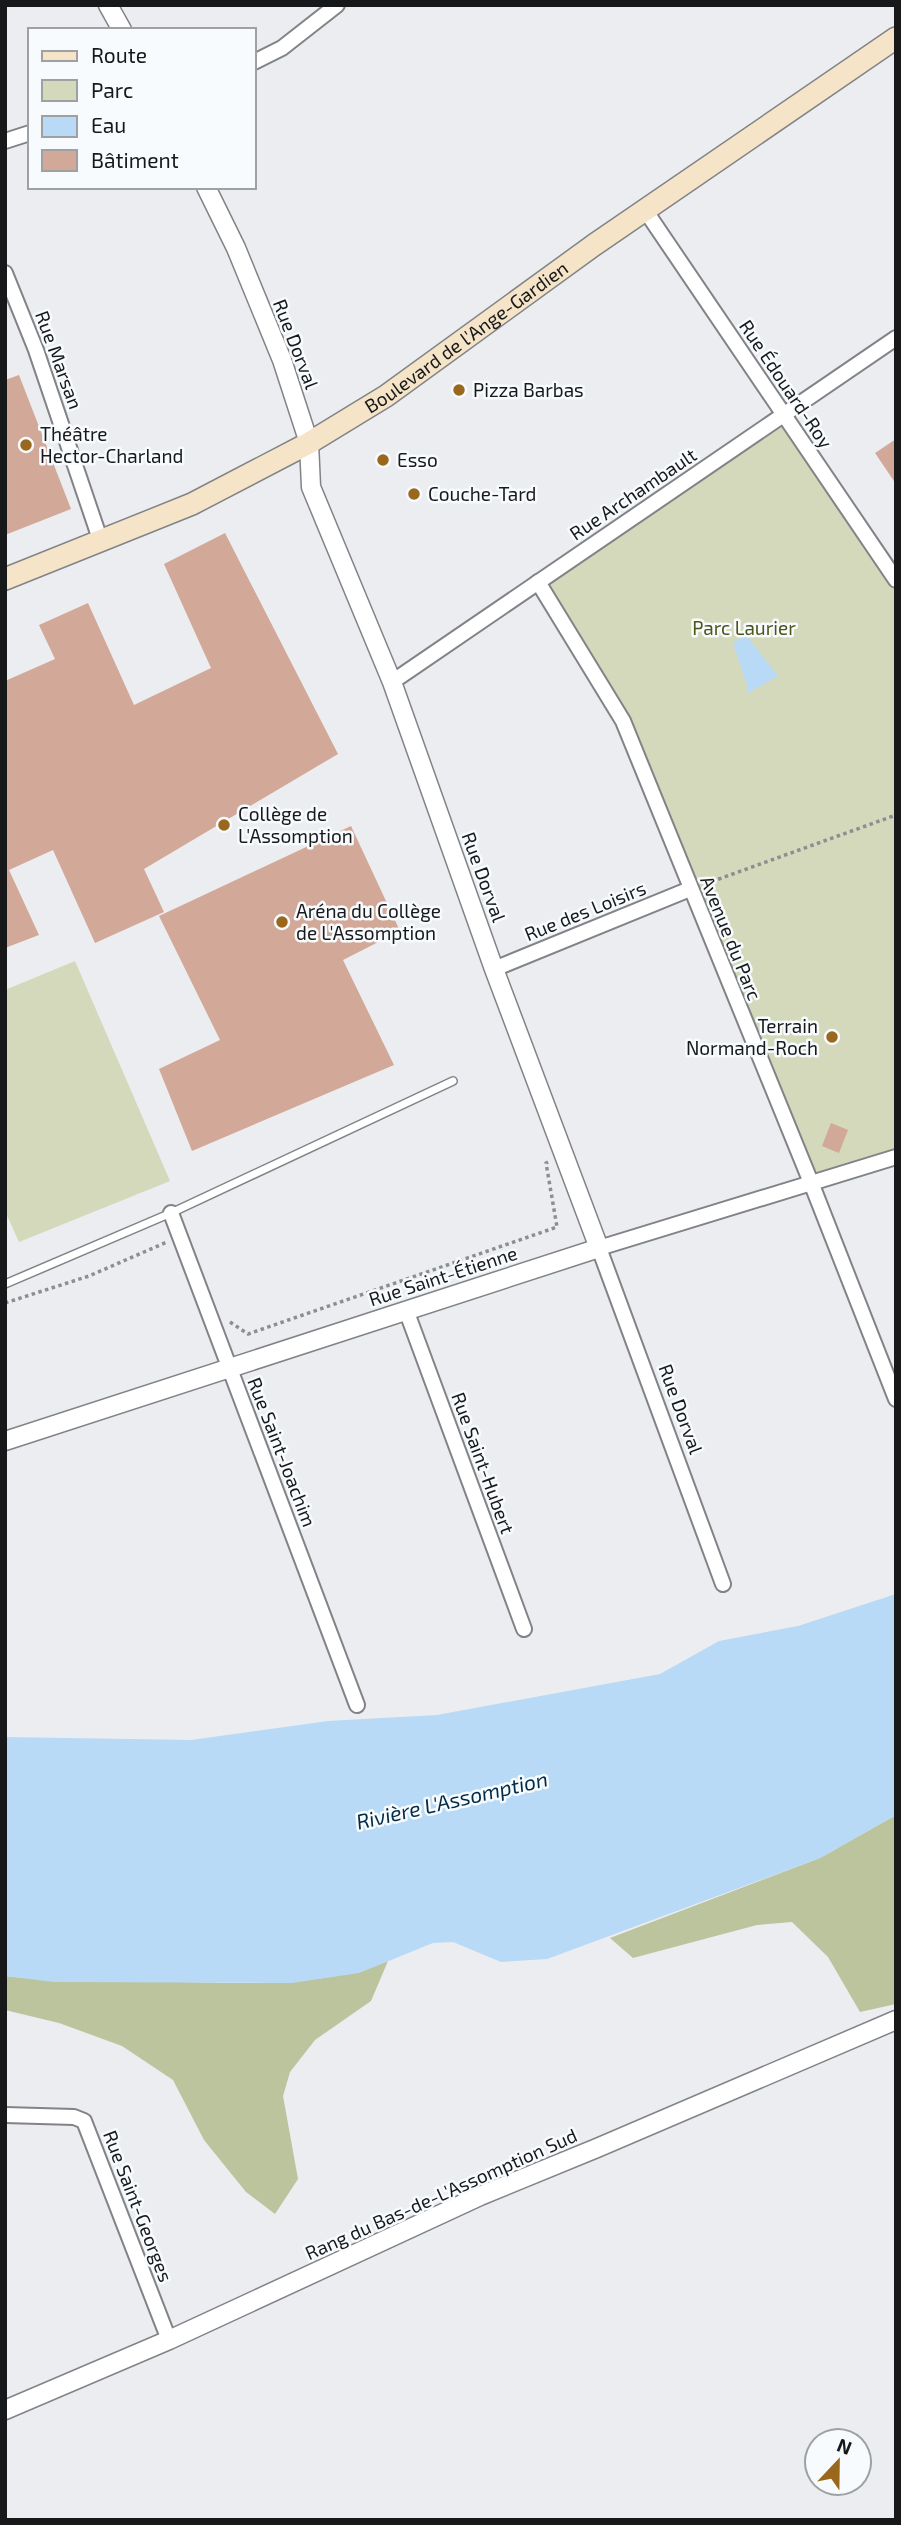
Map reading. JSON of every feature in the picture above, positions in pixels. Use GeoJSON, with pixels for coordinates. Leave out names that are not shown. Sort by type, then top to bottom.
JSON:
{"type":"FeatureCollection","features":[{"type":"Feature","properties":{"kind":"main road","name":"Boulevard de l'Ange-Gardien"},"geometry":{"type":"LineString","coordinates":[[5,579],[192,504],[309,443],[386,396],[645,210],[896,38]]}},
{"type":"Feature","properties":{"kind":"street"},"geometry":{"type":"LineString","coordinates":[[108,5],[121,28]]}},
{"type":"Feature","properties":{"kind":"street"},"geometry":{"type":"LineString","coordinates":[[256,61],[282,48],[337,5]]}},
{"type":"Feature","properties":{"kind":"street"},"geometry":{"type":"LineString","coordinates":[[5,141],[28,134]]}},
{"type":"Feature","properties":{"kind":"street","name":"Rue Dorval"},"geometry":{"type":"LineString","coordinates":[[207,189],[236,248],[282,360],[309,443],[311,487],[391,682],[494,969],[723,1584]]}},
{"type":"Feature","properties":{"kind":"street","name":"Rue Édouard-Roy"},"geometry":{"type":"LineString","coordinates":[[645,210],[896,580]]}},
{"type":"Feature","properties":{"kind":"street","name":"Rue Marsan"},"geometry":{"type":"LineString","coordinates":[[5,272],[36,351],[101,542]]}},
{"type":"Feature","properties":{"kind":"street","name":"Rue Archambault"},"geometry":{"type":"LineString","coordinates":[[391,682],[896,338]]}},
{"type":"Feature","properties":{"kind":"street","name":"Avenue du Parc"},"geometry":{"type":"LineString","coordinates":[[538,582],[623,721],[896,1399]]}},
{"type":"Feature","properties":{"kind":"street","name":"Rue des Loisirs"},"geometry":{"type":"LineString","coordinates":[[494,969],[690,889]]}},
{"type":"Feature","properties":{"kind":"street","name":"Rue Saint-Étienne"},"geometry":{"type":"LineString","coordinates":[[5,1441],[599,1248],[812,1185],[896,1157]]}},
{"type":"Feature","properties":{"kind":"street","name":"Rue Saint-Joachim"},"geometry":{"type":"LineString","coordinates":[[171,1213],[357,1705]]}},
{"type":"Feature","properties":{"kind":"street","name":"Rue Saint-Hubert"},"geometry":{"type":"LineString","coordinates":[[406,1310],[524,1629]]}},
{"type":"Feature","properties":{"kind":"street","name":"Rang du Bas-de-L'Assomption Sud"},"geometry":{"type":"LineString","coordinates":[[5,2410],[169,2340],[480,2196],[896,2020]]}},
{"type":"Feature","properties":{"kind":"street","name":"Rue Saint-Georges"},"geometry":{"type":"LineString","coordinates":[[5,2115],[74,2117],[84,2121],[169,2340]]}},
{"type":"Feature","properties":{"kind":"lane"},"geometry":{"type":"LineString","coordinates":[[5,1284],[171,1213],[453,1081]]}},
{"type":"Feature","properties":{"kind":"path"},"geometry":{"type":"LineString","coordinates":[[690,889],[896,815]]}},
{"type":"Feature","properties":{"kind":"path"},"geometry":{"type":"LineString","coordinates":[[206,1306],[248,1334],[557,1227],[546,1163],[563,1149]]}},
{"type":"Feature","properties":{"kind":"path"},"geometry":{"type":"LineString","coordinates":[[5,1303],[89,1276],[179,1236]]}},
{"type":"Feature","properties":{"kind":"green space","name":"Parc Laurier"},"geometry":{"type":"Polygon","coordinates":[[[784,414],[896,580],[896,1157],[812,1185],[623,721],[538,582],[784,414]]]}},
{"type":"Feature","properties":{"kind":"green space"},"geometry":{"type":"Polygon","coordinates":[[[75,961],[170,1181],[19,1242],[5,1211],[5,990],[75,961]]]}},
{"type":"Feature","properties":{"kind":"green space"},"geometry":{"type":"Polygon","coordinates":[[[896,1815],[896,2004],[860,2012],[828,1957],[792,1922],[757,1925],[633,1958],[610,1938],[820,1858],[896,1815]]]}},
{"type":"Feature","properties":{"kind":"green space"},"geometry":{"type":"Polygon","coordinates":[[[388,1961],[371,2001],[315,2040],[290,2072],[283,2096],[298,2179],[275,2214],[246,2192],[204,2140],[173,2080],[122,2046],[59,2023],[5,2010],[5,1976],[90,1982],[284,1982],[336,1976],[388,1961]]]}},
{"type":"Feature","properties":{"kind":"water"},"geometry":{"type":"Polygon","coordinates":[[[746,635],[778,676],[746,694],[748,688],[733,643],[746,635]]]}},
{"type":"Feature","properties":{"kind":"water","name":"Rivière L'Assomption"},"geometry":{"type":"Polygon","coordinates":[[[896,1594],[896,1815],[820,1858],[547,1959],[501,1962],[453,1942],[433,1943],[359,1973],[292,1983],[54,1982],[5,1976],[5,1737],[191,1740],[328,1721],[437,1715],[660,1674],[719,1641],[798,1626],[896,1594]]]}},
{"type":"Feature","properties":{"kind":"building","name":"Théâtre Hector-Charland"},"geometry":{"type":"Polygon","coordinates":[[[19,375],[71,509],[5,535],[5,380],[19,375]]]}},
{"type":"Feature","properties":{"kind":"building"},"geometry":{"type":"Polygon","coordinates":[[[896,439],[896,484],[875,453],[896,439]]]}},
{"type":"Feature","properties":{"kind":"building"},"geometry":{"type":"Polygon","coordinates":[[[225,533],[338,754],[144,869],[164,912],[95,943],[53,850],[9,870],[39,935],[5,948],[5,681],[55,659],[39,625],[88,603],[134,705],[211,668],[164,564],[225,533]]]}},
{"type":"Feature","properties":{"kind":"building"},"geometry":{"type":"Polygon","coordinates":[[[351,826],[400,931],[343,960],[394,1065],[192,1151],[159,1069],[220,1040],[159,916],[351,826]]]}},
{"type":"Feature","properties":{"kind":"building"},"geometry":{"type":"Polygon","coordinates":[[[831,1123],[848,1130],[839,1153],[822,1146],[831,1123]]]}},
{"type":"Feature","properties":{"kind":"place","name":"Pizza Barbas"},"geometry":{"type":"Point","coordinates":[459,390]}},
{"type":"Feature","properties":{"kind":"place","name":"Théâtre Hector-Charland"},"geometry":{"type":"Point","coordinates":[26,445]}},
{"type":"Feature","properties":{"kind":"place","name":"Esso"},"geometry":{"type":"Point","coordinates":[383,460]}},
{"type":"Feature","properties":{"kind":"place","name":"Couche-Tard"},"geometry":{"type":"Point","coordinates":[414,494]}},
{"type":"Feature","properties":{"kind":"place","name":"Collège de L'Assomption"},"geometry":{"type":"Point","coordinates":[224,825]}},
{"type":"Feature","properties":{"kind":"place","name":"Aréna du Collège de L'Assomption"},"geometry":{"type":"Point","coordinates":[282,922]}},
{"type":"Feature","properties":{"kind":"place","name":"Terrain Normand-Roch"},"geometry":{"type":"Point","coordinates":[832,1037]}}]}
